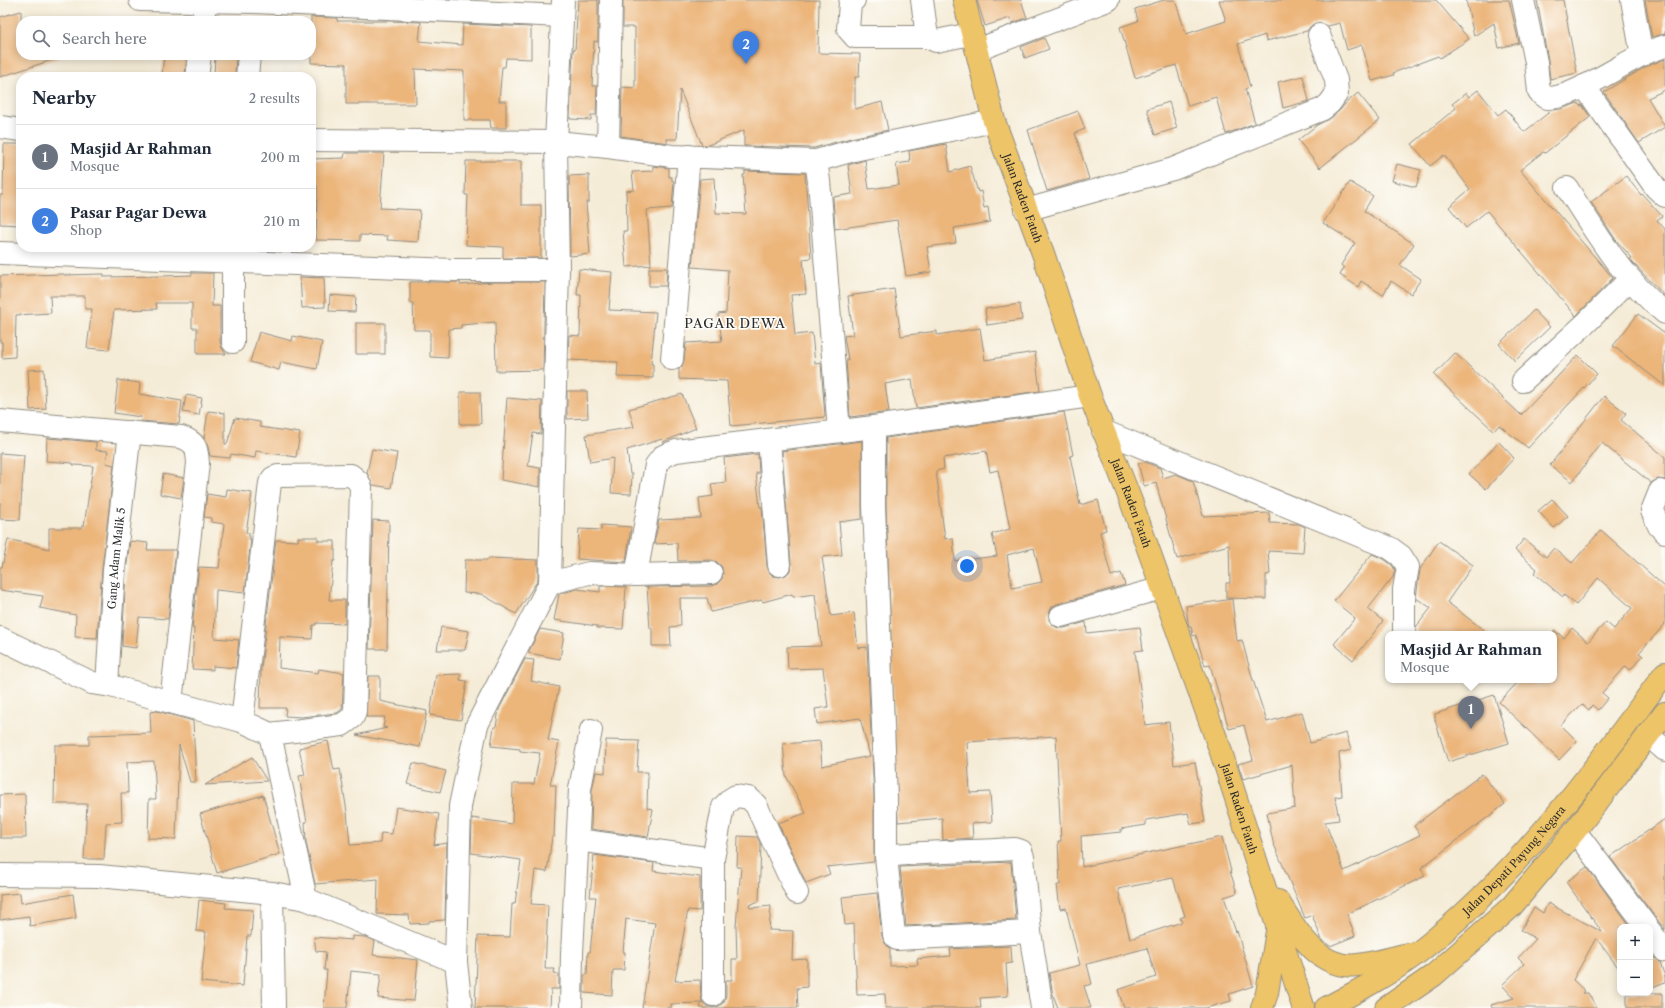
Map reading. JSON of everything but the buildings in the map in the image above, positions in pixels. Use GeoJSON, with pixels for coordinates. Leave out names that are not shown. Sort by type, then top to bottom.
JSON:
{"type":"FeatureCollection","features":[{"type":"Feature","properties":{"kind":"main road","name":"Jalan Raden Fatah"},"geometry":{"type":"LineString","coordinates":[[964,0],[994,121],[1044,256],[1090,396],[1130,501],[1221,752],[1278,925],[1301,1007]]}},
{"type":"Feature","properties":{"kind":"main road","name":"Jalan Depati Payung Negara"},"geometry":{"type":"LineString","coordinates":[[1326,1008],[1383,977],[1419,952],[1475,904],[1558,814],[1665,673]]}},
{"type":"Feature","properties":{"kind":"main road"},"geometry":{"type":"LineString","coordinates":[[1386,1008],[1434,975],[1511,907],[1575,831],[1665,713]]}},
{"type":"Feature","properties":{"kind":"main road"},"geometry":{"type":"LineString","coordinates":[[1263,879],[1305,942],[1328,960],[1340,964],[1357,965],[1419,952]]}},
{"type":"Feature","properties":{"kind":"main road"},"geometry":{"type":"LineString","coordinates":[[1262,1008],[1267,994],[1278,925]]}},
{"type":"Feature","properties":{"kind":"main road"},"geometry":{"type":"LineString","coordinates":[[1409,1008],[1434,975]]}},
{"type":"Feature","properties":{"kind":"main road"},"geometry":{"type":"LineString","coordinates":[[1301,1007],[1315,1005],[1326,1008]]}},
{"type":"Feature","properties":{"kind":"street"},"geometry":{"type":"LineString","coordinates":[[140,0],[204,11],[253,8],[562,8],[556,142],[558,270],[550,583],[477,725],[460,806],[456,962],[461,1008]]}},
{"type":"Feature","properties":{"kind":"street"},"geometry":{"type":"LineString","coordinates":[[608,147],[611,0]]}},
{"type":"Feature","properties":{"kind":"street"},"geometry":{"type":"LineString","coordinates":[[854,0],[850,3],[848,29],[855,37],[927,37],[936,42],[974,42],[1108,0]]}},
{"type":"Feature","properties":{"kind":"street"},"geometry":{"type":"LineString","coordinates":[[922,0],[927,37]]}},
{"type":"Feature","properties":{"kind":"street"},"geometry":{"type":"LineString","coordinates":[[1523,0],[1536,62],[1539,92],[1542,96],[1552,98],[1584,86],[1642,54],[1665,46]]}},
{"type":"Feature","properties":{"kind":"street"},"geometry":{"type":"LineString","coordinates":[[1632,0],[1642,54]]}},
{"type":"Feature","properties":{"kind":"street"},"geometry":{"type":"LineString","coordinates":[[1026,210],[1173,169],[1323,109],[1330,103],[1337,93],[1336,80],[1319,35]]}},
{"type":"Feature","properties":{"kind":"street"},"geometry":{"type":"LineString","coordinates":[[198,72],[199,60]]}},
{"type":"Feature","properties":{"kind":"street"},"geometry":{"type":"LineString","coordinates":[[247,72],[248,60]]}},
{"type":"Feature","properties":{"kind":"street"},"geometry":{"type":"LineString","coordinates":[[1584,86],[1656,188],[1665,196]]}},
{"type":"Feature","properties":{"kind":"street"},"geometry":{"type":"LineString","coordinates":[[316,140],[556,142],[608,147],[672,156],[816,161],[854,150],[994,121]]}},
{"type":"Feature","properties":{"kind":"street"},"geometry":{"type":"LineString","coordinates":[[0,127],[16,129]]}},
{"type":"Feature","properties":{"kind":"street"},"geometry":{"type":"LineString","coordinates":[[672,359],[689,156]]}},
{"type":"Feature","properties":{"kind":"street"},"geometry":{"type":"LineString","coordinates":[[816,161],[824,237],[839,431]]}},
{"type":"Feature","properties":{"kind":"street"},"geometry":{"type":"LineString","coordinates":[[1568,188],[1605,246],[1630,279],[1651,302],[1665,313]]}},
{"type":"Feature","properties":{"kind":"street"},"geometry":{"type":"LineString","coordinates":[[0,253],[233,254],[454,270],[558,270]]}},
{"type":"Feature","properties":{"kind":"street"},"geometry":{"type":"LineString","coordinates":[[233,254],[233,342]]}},
{"type":"Feature","properties":{"kind":"street"},"geometry":{"type":"LineString","coordinates":[[1523,380],[1587,322],[1630,279]]}},
{"type":"Feature","properties":{"kind":"street"},"geometry":{"type":"LineString","coordinates":[[636,574],[656,465],[662,456],[676,450],[874,427],[1090,396]]}},
{"type":"Feature","properties":{"kind":"street"},"geometry":{"type":"LineString","coordinates":[[0,421],[181,437],[189,440],[197,449],[198,463],[171,702]]}},
{"type":"Feature","properties":{"kind":"street"},"geometry":{"type":"LineString","coordinates":[[874,427],[874,506],[886,798],[886,856],[894,935],[897,939],[1030,932]]}},
{"type":"Feature","properties":{"kind":"street","name":"Gang Adam Malik 5"},"geometry":{"type":"LineString","coordinates":[[107,685],[114,570],[130,432]]}},
{"type":"Feature","properties":{"kind":"street"},"geometry":{"type":"LineString","coordinates":[[1103,432],[1390,548],[1401,556],[1408,567],[1404,589],[1404,631]]}},
{"type":"Feature","properties":{"kind":"street"},"geometry":{"type":"LineString","coordinates":[[769,440],[779,565]]}},
{"type":"Feature","properties":{"kind":"street"},"geometry":{"type":"LineString","coordinates":[[0,638],[92,683],[107,685],[242,721],[270,734],[342,725],[353,717],[356,711],[361,487],[358,481],[351,475],[278,476],[273,478],[270,482],[242,721]]}},
{"type":"Feature","properties":{"kind":"street"},"geometry":{"type":"LineString","coordinates":[[1660,491],[1652,511],[1658,526],[1665,532]]}},
{"type":"Feature","properties":{"kind":"street"},"geometry":{"type":"LineString","coordinates":[[550,583],[589,573],[711,573]]}},
{"type":"Feature","properties":{"kind":"street"},"geometry":{"type":"LineString","coordinates":[[1061,616],[1162,588]]}},
{"type":"Feature","properties":{"kind":"street"},"geometry":{"type":"LineString","coordinates":[[572,1008],[572,954],[580,790],[591,730]]}},
{"type":"Feature","properties":{"kind":"street"},"geometry":{"type":"LineString","coordinates":[[270,734],[306,900]]}},
{"type":"Feature","properties":{"kind":"street"},"geometry":{"type":"LineString","coordinates":[[1648,735],[1665,750]]}},
{"type":"Feature","properties":{"kind":"street"},"geometry":{"type":"LineString","coordinates":[[713,995],[713,859],[723,807],[731,799],[736,796],[749,798],[756,805],[797,893]]}},
{"type":"Feature","properties":{"kind":"street"},"geometry":{"type":"LineString","coordinates":[[1575,831],[1645,924]]}},
{"type":"Feature","properties":{"kind":"street"},"geometry":{"type":"LineString","coordinates":[[578,840],[713,859]]}},
{"type":"Feature","properties":{"kind":"street"},"geometry":{"type":"LineString","coordinates":[[886,856],[942,851],[1021,851],[1023,857],[1030,932],[1042,1008]]}},
{"type":"Feature","properties":{"kind":"street"},"geometry":{"type":"LineString","coordinates":[[0,875],[99,876],[272,893],[306,900],[456,962]]}},
{"type":"Feature","properties":{"kind":"street"},"geometry":{"type":"LineString","coordinates":[[272,893],[274,1008]]}},
{"type":"Feature","properties":{"kind":"street"},"geometry":{"type":"LineString","coordinates":[[1653,935],[1665,951]]}},
{"type":"Feature","properties":{"kind":"place","name":"Pasar Pagar Dewa"},"geometry":{"type":"Point","coordinates":[746,64]}},
{"type":"Feature","properties":{"kind":"place","name":"Masjid Ar Rahman"},"geometry":{"type":"Point","coordinates":[1471,729]}},
{"type":"Feature","properties":{"kind":"district","name":"PAGAR DEWA"},"geometry":{"type":"Point","coordinates":[735,323]}}]}
